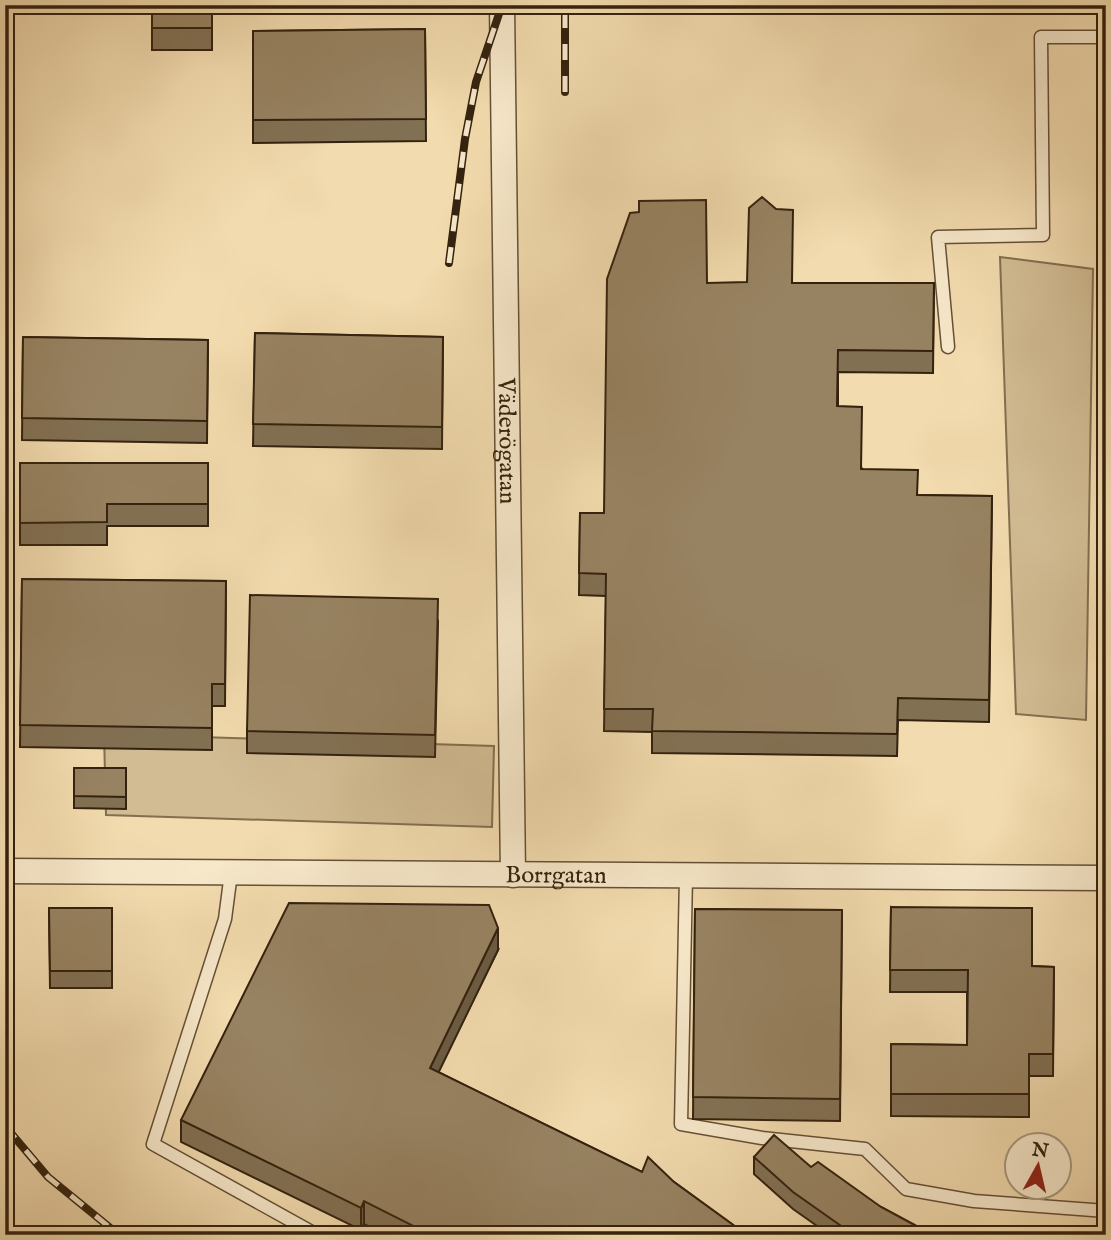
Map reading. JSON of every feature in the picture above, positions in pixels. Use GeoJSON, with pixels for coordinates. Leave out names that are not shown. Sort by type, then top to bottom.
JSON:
{"type":"FeatureCollection","features":[{"type":"Feature","properties":{"kind":"street","name":"Väderögatan"},"geometry":{"type":"LineString","coordinates":[[502,5],[513,875]]}},
{"type":"Feature","properties":{"kind":"street","name":"Borrgatan"},"geometry":{"type":"LineString","coordinates":[[5,872],[1106,878]]}},
{"type":"Feature","properties":{"kind":"lane"},"geometry":{"type":"LineString","coordinates":[[948,347],[938,237],[1043,235],[1041,37],[1106,37]]}},
{"type":"Feature","properties":{"kind":"lane"},"geometry":{"type":"LineString","coordinates":[[231,873],[225,919],[153,1144],[317,1235]]}},
{"type":"Feature","properties":{"kind":"lane"},"geometry":{"type":"LineString","coordinates":[[686,876],[681,1124],[762,1138],[865,1149],[906,1189],[974,1201],[1106,1212]]}},
{"type":"Feature","properties":{"kind":"shaded area"},"geometry":{"type":"Polygon","coordinates":[[[1000,257],[1093,269],[1086,720],[1016,714],[1000,257]]]}},
{"type":"Feature","properties":{"kind":"shaded area"},"geometry":{"type":"Polygon","coordinates":[[[104,734],[494,746],[492,827],[106,815],[104,734]]]}},
{"type":"Feature","properties":{"kind":"building"},"geometry":{"type":"Polygon","coordinates":[[[152,5],[212,5],[212,28],[152,28],[152,5]]]}},
{"type":"Feature","properties":{"kind":"building"},"geometry":{"type":"Polygon","coordinates":[[[425,29],[426,119],[253,120],[253,31],[425,29]]]}},
{"type":"Feature","properties":{"kind":"building"},"geometry":{"type":"Polygon","coordinates":[[[762,197],[776,209],[793,210],[792,283],[934,283],[933,351],[838,350],[837,406],[862,407],[861,469],[918,470],[917,495],[992,496],[989,700],[898,698],[897,734],[652,731],[653,709],[604,709],[606,574],[579,573],[580,513],[604,513],[607,279],[630,213],[639,212],[639,201],[706,200],[707,283],[747,282],[749,208],[762,197]]]}},
{"type":"Feature","properties":{"kind":"building"},"geometry":{"type":"Polygon","coordinates":[[[255,333],[443,337],[442,427],[253,424],[255,333]]]}},
{"type":"Feature","properties":{"kind":"building"},"geometry":{"type":"Polygon","coordinates":[[[23,337],[208,340],[207,421],[22,418],[23,337]]]}},
{"type":"Feature","properties":{"kind":"building"},"geometry":{"type":"Polygon","coordinates":[[[20,463],[208,463],[208,504],[107,504],[107,522],[20,523],[20,463]]]}},
{"type":"Feature","properties":{"kind":"building"},"geometry":{"type":"Polygon","coordinates":[[[22,579],[226,581],[225,684],[212,684],[212,728],[20,725],[22,579]]]}},
{"type":"Feature","properties":{"kind":"building"},"geometry":{"type":"Polygon","coordinates":[[[250,595],[438,599],[435,735],[247,731],[250,595]]]}},
{"type":"Feature","properties":{"kind":"building"},"geometry":{"type":"Polygon","coordinates":[[[74,768],[126,768],[126,797],[74,796],[74,768]]]}},
{"type":"Feature","properties":{"kind":"building"},"geometry":{"type":"Polygon","coordinates":[[[289,903],[489,905],[498,928],[430,1068],[642,1172],[648,1157],[674,1182],[747,1235],[431,1235],[364,1201],[361,1208],[181,1120],[289,903]]]}},
{"type":"Feature","properties":{"kind":"building"},"geometry":{"type":"Polygon","coordinates":[[[891,907],[1032,908],[1032,966],[1054,967],[1053,1054],[1029,1054],[1029,1094],[891,1094],[891,1044],[967,1045],[968,970],[890,970],[891,907]]]}},
{"type":"Feature","properties":{"kind":"building"},"geometry":{"type":"Polygon","coordinates":[[[49,908],[112,908],[112,971],[50,971],[49,908]]]}},
{"type":"Feature","properties":{"kind":"building"},"geometry":{"type":"Polygon","coordinates":[[[695,909],[842,910],[840,1099],[693,1097],[695,909]]]}},
{"type":"Feature","properties":{"kind":"building"},"geometry":{"type":"Polygon","coordinates":[[[774,1135],[811,1167],[818,1162],[881,1207],[933,1235],[854,1235],[793,1192],[754,1157],[774,1135]]]}},
{"type":"Feature","properties":{"kind":"building"},"geometry":{"type":"Polygon","coordinates":[[[1023,1226],[1035,1227],[1034,1234],[1106,1235],[1023,1235],[1023,1226]]]}},
{"type":"Feature","properties":{"kind":"railway"},"geometry":{"type":"LineString","coordinates":[[449,263],[465,139],[476,82],[502,5]]}},
{"type":"Feature","properties":{"kind":"railway"},"geometry":{"type":"LineString","coordinates":[[565,5],[565,92]]}},
{"type":"Feature","properties":{"kind":"railway"},"geometry":{"type":"LineString","coordinates":[[5,1126],[48,1177],[119,1235]]}}]}
